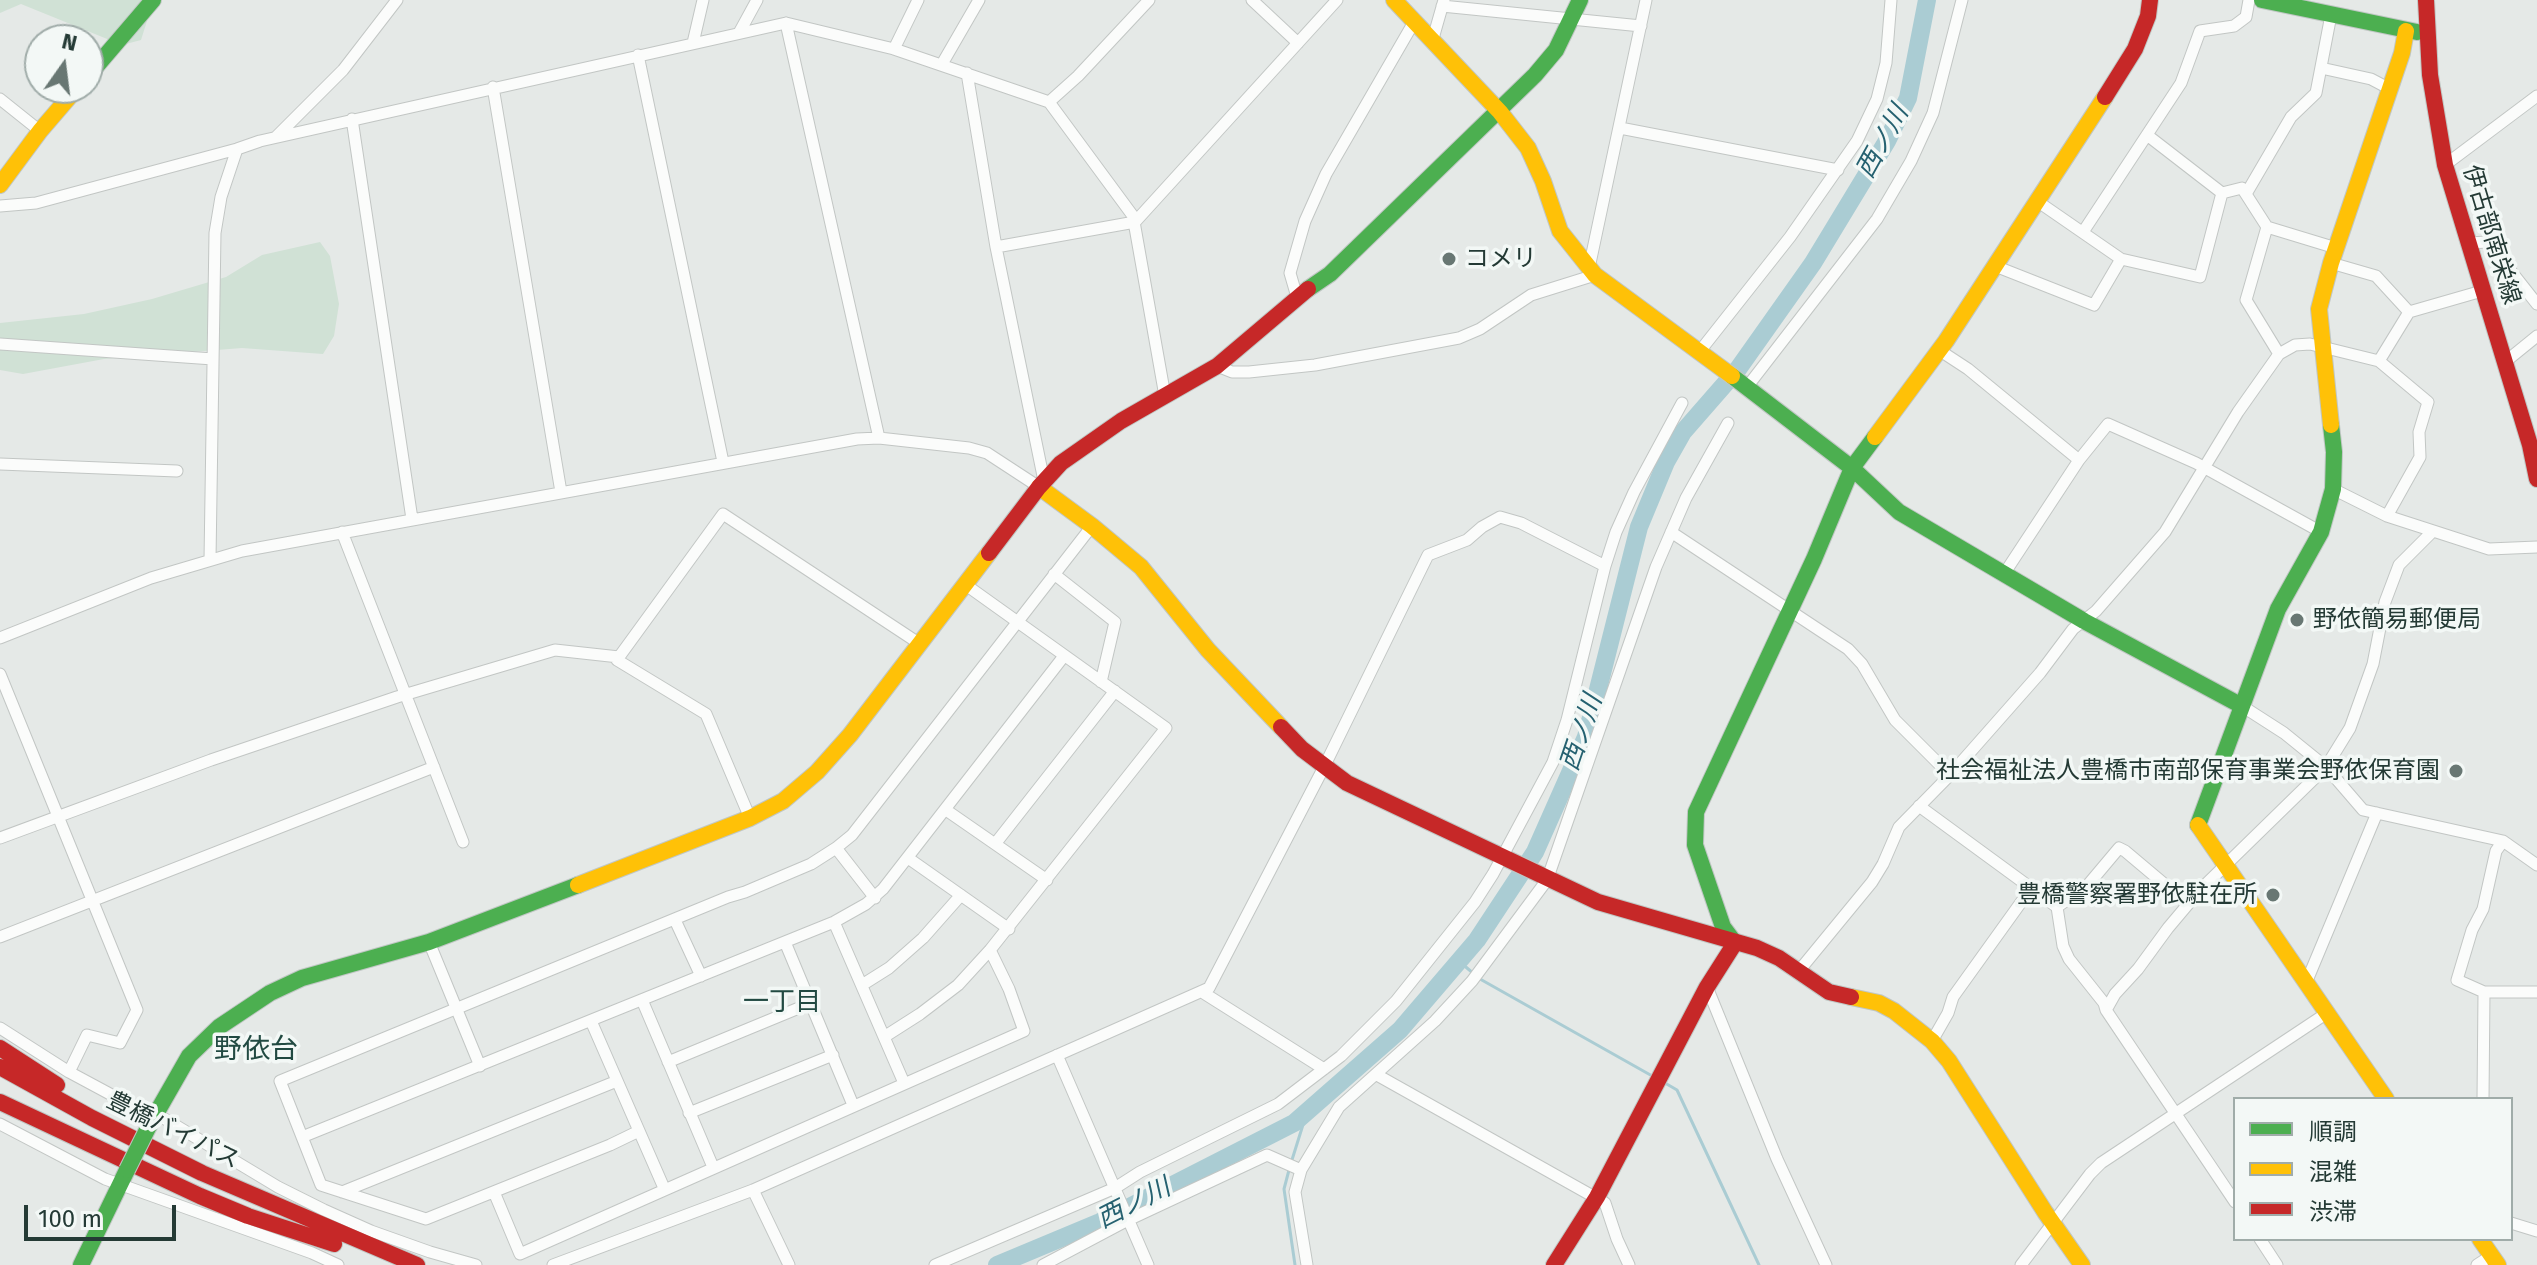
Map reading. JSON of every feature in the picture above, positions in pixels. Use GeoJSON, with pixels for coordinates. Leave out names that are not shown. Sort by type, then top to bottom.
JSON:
{"type":"FeatureCollection","features":[{"type":"Feature","properties":{"kind":"main road"},"geometry":{"type":"LineString","coordinates":[[1394,0],[1500,112],[1528,148],[1560,231],[1592,272],[1852,468],[1899,512],[2084,621],[2242,706]]}},
{"type":"Feature","properties":{"kind":"main road"},"geometry":{"type":"LineString","coordinates":[[81,1265],[152,1120],[189,1056],[247,1006],[302,978],[429,942],[750,818],[783,801],[817,772],[850,735],[1042,484],[1078,449],[1217,366],[1297,297],[1341,264],[1500,112],[1556,50],[1580,0]]}},
{"type":"Feature","properties":{"kind":"main road"},"geometry":{"type":"LineString","coordinates":[[1735,943],[1723,927],[1695,845],[1696,812],[1790,612],[1852,468],[1939,350],[2135,49],[2148,16],[2150,0]]}},
{"type":"Feature","properties":{"kind":"main road"},"geometry":{"type":"LineString","coordinates":[[2262,0],[2327,9],[2406,31],[2427,33]]}},
{"type":"Feature","properties":{"kind":"main road","name":"伊古部南栄線"},"geometry":{"type":"LineString","coordinates":[[2426,0],[2430,75],[2445,165],[2530,445],[2537,479]]}},
{"type":"Feature","properties":{"kind":"main road"},"geometry":{"type":"LineString","coordinates":[[104,56],[148,2]]}},
{"type":"Feature","properties":{"kind":"main road"},"geometry":{"type":"LineString","coordinates":[[2385,1097],[2198,825],[2278,609],[2321,532],[2333,489],[2334,452],[2319,309],[2333,256],[2390,89],[2406,31]]}},
{"type":"Feature","properties":{"kind":"main road"},"geometry":{"type":"LineString","coordinates":[[0,185],[63,104]]}},
{"type":"Feature","properties":{"kind":"main road"},"geometry":{"type":"LineString","coordinates":[[1042,484],[1151,578],[1208,650],[1302,749],[1347,783],[1598,902],[1757,948],[1779,958],[1829,992],[1879,1003],[1894,1011],[1932,1041],[1949,1061],[2082,1265]]}},
{"type":"Feature","properties":{"kind":"main road"},"geometry":{"type":"LineString","coordinates":[[1554,1265],[1597,1197],[1707,987],[1735,943]]}},
{"type":"Feature","properties":{"kind":"main road"},"geometry":{"type":"LineString","coordinates":[[0,1048],[73,1095],[92,1118]]}},
{"type":"Feature","properties":{"kind":"main road","name":"豊橋バイパス"},"geometry":{"type":"LineString","coordinates":[[0,1067],[92,1118],[202,1173],[417,1265]]}},
{"type":"Feature","properties":{"kind":"main road"},"geometry":{"type":"LineString","coordinates":[[0,1102],[167,1182],[248,1216],[406,1265]]}},
{"type":"Feature","properties":{"kind":"main road"},"geometry":{"type":"LineString","coordinates":[[2481,1241],[2489,1262]]}},
{"type":"Feature","properties":{"kind":"street"},"geometry":{"type":"LineString","coordinates":[[276,137],[343,70],[397,0]]}},
{"type":"Feature","properties":{"kind":"street"},"geometry":{"type":"LineString","coordinates":[[693,43],[703,0]]}},
{"type":"Feature","properties":{"kind":"street"},"geometry":{"type":"LineString","coordinates":[[739,33],[757,0]]}},
{"type":"Feature","properties":{"kind":"street"},"geometry":{"type":"LineString","coordinates":[[894,49],[918,0]]}},
{"type":"Feature","properties":{"kind":"street"},"geometry":{"type":"LineString","coordinates":[[942,64],[979,0]]}},
{"type":"Feature","properties":{"kind":"street"},"geometry":{"type":"LineString","coordinates":[[1049,102],[1078,76],[1149,0]]}},
{"type":"Feature","properties":{"kind":"street"},"geometry":{"type":"LineString","coordinates":[[1252,0],[1298,43]]}},
{"type":"Feature","properties":{"kind":"street"},"geometry":{"type":"LineString","coordinates":[[996,247],[1135,222],[1337,0]]}},
{"type":"Feature","properties":{"kind":"street"},"geometry":{"type":"LineString","coordinates":[[1217,366],[1232,372],[1302,367],[1459,338],[1480,329],[1531,295],[1592,272],[1646,0]]}},
{"type":"Feature","properties":{"kind":"street"},"geometry":{"type":"LineString","coordinates":[[1700,351],[1790,237],[1857,141],[1877,99],[1886,63],[1891,0]]}},
{"type":"Feature","properties":{"kind":"street"},"geometry":{"type":"LineString","coordinates":[[1747,387],[1877,219],[1911,161],[1933,113],[1962,0]]}},
{"type":"Feature","properties":{"kind":"street"},"geometry":{"type":"LineString","coordinates":[[2083,232],[2181,83],[2200,31],[2234,26],[2246,17],[2249,0]]}},
{"type":"Feature","properties":{"kind":"street"},"geometry":{"type":"LineString","coordinates":[[1432,42],[1443,3],[1641,26]]}},
{"type":"Feature","properties":{"kind":"street"},"geometry":{"type":"LineString","coordinates":[[2246,194],[2291,117],[2316,93],[2327,9]]}},
{"type":"Feature","properties":{"kind":"street"},"geometry":{"type":"LineString","coordinates":[[1297,297],[1290,273],[1305,221],[1326,174],[1414,22]]}},
{"type":"Feature","properties":{"kind":"street"},"geometry":{"type":"LineString","coordinates":[[786,23],[879,438]]}},
{"type":"Feature","properties":{"kind":"street"},"geometry":{"type":"LineString","coordinates":[[0,206],[36,203],[276,137],[786,23],[894,49],[1049,102],[1135,222],[1165,396]]}},
{"type":"Feature","properties":{"kind":"street"},"geometry":{"type":"LineString","coordinates":[[638,55],[723,462]]}},
{"type":"Feature","properties":{"kind":"street"},"geometry":{"type":"LineString","coordinates":[[2321,68],[2371,79],[2390,89]]}},
{"type":"Feature","properties":{"kind":"street"},"geometry":{"type":"LineString","coordinates":[[967,73],[996,247],[1042,484]]}},
{"type":"Feature","properties":{"kind":"street"},"geometry":{"type":"LineString","coordinates":[[493,87],[561,492]]}},
{"type":"Feature","properties":{"kind":"street"},"geometry":{"type":"LineString","coordinates":[[2445,165],[2537,96]]}},
{"type":"Feature","properties":{"kind":"street"},"geometry":{"type":"LineString","coordinates":[[0,99],[40,131]]}},
{"type":"Feature","properties":{"kind":"street"},"geometry":{"type":"LineString","coordinates":[[352,119],[412,519]]}},
{"type":"Feature","properties":{"kind":"street"},"geometry":{"type":"LineString","coordinates":[[1620,128],[1838,170]]}},
{"type":"Feature","properties":{"kind":"street"},"geometry":{"type":"LineString","coordinates":[[2147,135],[2222,193]]}},
{"type":"Feature","properties":{"kind":"street"},"geometry":{"type":"LineString","coordinates":[[210,560],[215,233],[221,197],[237,149]]}},
{"type":"Feature","properties":{"kind":"street"},"geometry":{"type":"LineString","coordinates":[[2222,193],[2242,188],[2267,227],[2376,276],[2409,312]]}},
{"type":"Feature","properties":{"kind":"street"},"geometry":{"type":"LineString","coordinates":[[2037,201],[2121,259],[2200,277],[2222,193]]}},
{"type":"Feature","properties":{"kind":"street"},"geometry":{"type":"LineString","coordinates":[[2267,227],[2246,300],[2279,354]]}},
{"type":"Feature","properties":{"kind":"street"},"geometry":{"type":"LineString","coordinates":[[2468,243],[2488,242],[2537,304]]}},
{"type":"Feature","properties":{"kind":"street"},"geometry":{"type":"LineString","coordinates":[[1995,266],[2094,305],[2121,259]]}},
{"type":"Feature","properties":{"kind":"street"},"geometry":{"type":"LineString","coordinates":[[2379,361],[2409,312],[2482,291]]}},
{"type":"Feature","properties":{"kind":"street"},"geometry":{"type":"LineString","coordinates":[[2505,362],[2537,336]]}},
{"type":"Feature","properties":{"kind":"street"},"geometry":{"type":"LineString","coordinates":[[0,344],[213,359]]}},
{"type":"Feature","properties":{"kind":"street"},"geometry":{"type":"LineString","coordinates":[[1798,972],[1872,882],[1899,827],[1950,775],[2040,673],[2073,629],[2096,611],[2165,532],[2238,412],[2279,354],[2295,345],[2310,344],[2379,361],[2428,402],[2419,432],[2420,457],[2387,516]]}},
{"type":"Feature","properties":{"kind":"street"},"geometry":{"type":"LineString","coordinates":[[1939,350],[1968,369],[2079,460]]}},
{"type":"Feature","properties":{"kind":"street"},"geometry":{"type":"LineString","coordinates":[[935,1265],[1115,1188],[1140,1172],[1278,1104],[1341,1056],[1396,1001],[1475,902],[1553,762],[1567,720],[1605,566],[1626,509],[1682,403]]}},
{"type":"Feature","properties":{"kind":"street"},"geometry":{"type":"LineString","coordinates":[[1307,1265],[1295,1192],[1299,1169],[1339,1107],[1435,1021],[1476,976],[1547,880],[1656,567],[1686,498],[1728,423]]}},
{"type":"Feature","properties":{"kind":"street"},"geometry":{"type":"LineString","coordinates":[[2004,574],[2079,460],[2108,424],[2206,469],[2321,532]]}},
{"type":"Feature","properties":{"kind":"street"},"geometry":{"type":"LineString","coordinates":[[0,638],[151,578],[242,551],[857,439],[948,444],[987,453],[1042,484]]}},
{"type":"Feature","properties":{"kind":"street"},"geometry":{"type":"LineString","coordinates":[[0,464],[177,471]]}},
{"type":"Feature","properties":{"kind":"street"},"geometry":{"type":"LineString","coordinates":[[2333,489],[2387,516],[2489,549],[2537,547]]}},
{"type":"Feature","properties":{"kind":"street"},"geometry":{"type":"LineString","coordinates":[[750,818],[706,714],[617,660],[723,514],[920,644]]}},
{"type":"Feature","properties":{"kind":"street"},"geometry":{"type":"LineString","coordinates":[[553,1265],[753,1190],[1202,992],[1214,982],[1428,555],[1467,540],[1500,517],[1521,523],[1605,566]]}},
{"type":"Feature","properties":{"kind":"street"},"geometry":{"type":"LineString","coordinates":[[639,1131],[426,1219],[321,1185],[280,1081],[811,864],[836,848],[852,835],[1092,526]]}},
{"type":"Feature","properties":{"kind":"street"},"geometry":{"type":"LineString","coordinates":[[342,532],[463,842]]}},
{"type":"Feature","properties":{"kind":"street"},"geometry":{"type":"LineString","coordinates":[[1671,532],[1855,656],[1895,720],[1950,775]]}},
{"type":"Feature","properties":{"kind":"street"},"geometry":{"type":"LineString","coordinates":[[2106,1010],[2108,1003],[2223,865],[2326,767],[2350,728],[2373,664],[2385,602],[2399,565],[2432,532]]}},
{"type":"Feature","properties":{"kind":"street"},"geometry":{"type":"LineString","coordinates":[[1054,574],[1115,622],[1101,682]]}},
{"type":"Feature","properties":{"kind":"street"},"geometry":{"type":"LineString","coordinates":[[884,1037],[958,985],[990,950],[1166,728],[966,585]]}},
{"type":"Feature","properties":{"kind":"street"},"geometry":{"type":"LineString","coordinates":[[0,838],[211,760],[555,650],[619,657]]}},
{"type":"Feature","properties":{"kind":"street"},"geometry":{"type":"LineString","coordinates":[[302,1137],[834,922],[875,898],[1064,656]]}},
{"type":"Feature","properties":{"kind":"street"},"geometry":{"type":"LineString","coordinates":[[0,674],[137,1010],[120,1043],[87,1035],[69,1072]]}},
{"type":"Feature","properties":{"kind":"street"},"geometry":{"type":"LineString","coordinates":[[995,844],[1115,691]]}},
{"type":"Feature","properties":{"kind":"street"},"geometry":{"type":"LineString","coordinates":[[2242,706],[2284,733],[2326,767],[2363,810],[2503,841],[2537,865]]}},
{"type":"Feature","properties":{"kind":"street"},"geometry":{"type":"LineString","coordinates":[[0,937],[434,767]]}},
{"type":"Feature","properties":{"kind":"street"},"geometry":{"type":"LineString","coordinates":[[1919,806],[2057,907],[2063,946],[2069,959],[2104,1003],[2233,1199]]}},
{"type":"Feature","properties":{"kind":"street"},"geometry":{"type":"LineString","coordinates":[[946,810],[1047,880]]}},
{"type":"Feature","properties":{"kind":"street"},"geometry":{"type":"LineString","coordinates":[[2306,983],[2377,813]]}},
{"type":"Feature","properties":{"kind":"street"},"geometry":{"type":"LineString","coordinates":[[2503,841],[2496,851],[2483,909],[2472,930],[2457,980],[2484,992],[2537,992]]}},
{"type":"Feature","properties":{"kind":"street"},"geometry":{"type":"LineString","coordinates":[[836,848],[875,898]]}},
{"type":"Feature","properties":{"kind":"street"},"geometry":{"type":"LineString","coordinates":[[2057,907],[2087,886],[2119,848],[2188,904]]}},
{"type":"Feature","properties":{"kind":"street"},"geometry":{"type":"LineString","coordinates":[[908,858],[1009,929]]}},
{"type":"Feature","properties":{"kind":"street"},"geometry":{"type":"LineString","coordinates":[[1932,1041],[1953,997],[2032,887]]}},
{"type":"Feature","properties":{"kind":"street"},"geometry":{"type":"LineString","coordinates":[[862,985],[889,968],[923,938],[961,895]]}},
{"type":"Feature","properties":{"kind":"street"},"geometry":{"type":"LineString","coordinates":[[675,920],[701,976]]}},
{"type":"Feature","properties":{"kind":"street"},"geometry":{"type":"LineString","coordinates":[[834,922],[904,1083]]}},
{"type":"Feature","properties":{"kind":"street"},"geometry":{"type":"LineString","coordinates":[[429,942],[480,1066]]}},
{"type":"Feature","properties":{"kind":"street"},"geometry":{"type":"LineString","coordinates":[[785,942],[853,1105]]}},
{"type":"Feature","properties":{"kind":"street"},"geometry":{"type":"LineString","coordinates":[[494,1192],[520,1254],[1024,1031],[1009,989],[990,950]]}},
{"type":"Feature","properties":{"kind":"street"},"geometry":{"type":"LineString","coordinates":[[1707,987],[1777,1159],[1826,1265]]}},
{"type":"Feature","properties":{"kind":"street"},"geometry":{"type":"LineString","coordinates":[[1202,992],[1324,1069]]}},
{"type":"Feature","properties":{"kind":"street"},"geometry":{"type":"LineString","coordinates":[[2483,1097],[2484,992]]}},
{"type":"Feature","properties":{"kind":"street"},"geometry":{"type":"LineString","coordinates":[[642,1000],[713,1167]]}},
{"type":"Feature","properties":{"kind":"street"},"geometry":{"type":"LineString","coordinates":[[668,1062],[811,1003]]}},
{"type":"Feature","properties":{"kind":"street"},"geometry":{"type":"LineString","coordinates":[[2021,1265],[2101,1163],[2327,1013]]}},
{"type":"Feature","properties":{"kind":"street"},"geometry":{"type":"LineString","coordinates":[[591,1021],[664,1188]]}},
{"type":"Feature","properties":{"kind":"street"},"geometry":{"type":"LineString","coordinates":[[0,1028],[152,1120],[324,1210],[415,1247],[476,1265]]}},
{"type":"Feature","properties":{"kind":"street"},"geometry":{"type":"LineString","coordinates":[[689,1113],[833,1055]]}},
{"type":"Feature","properties":{"kind":"street"},"geometry":{"type":"LineString","coordinates":[[1057,1055],[1148,1265]]}},
{"type":"Feature","properties":{"kind":"street"},"geometry":{"type":"LineString","coordinates":[[1377,1075],[1605,1203],[1629,1265]]}},
{"type":"Feature","properties":{"kind":"street"},"geometry":{"type":"LineString","coordinates":[[342,1192],[617,1081]]}},
{"type":"Feature","properties":{"kind":"street"},"geometry":{"type":"LineString","coordinates":[[0,1124],[105,1179],[124,1177],[338,1265]]}},
{"type":"Feature","properties":{"kind":"street"},"geometry":{"type":"LineString","coordinates":[[1043,1265],[1128,1219],[1267,1155],[1299,1169]]}},
{"type":"Feature","properties":{"kind":"street"},"geometry":{"type":"LineString","coordinates":[[753,1190],[789,1265]]}},
{"type":"Feature","properties":{"kind":"street"},"geometry":{"type":"LineString","coordinates":[[2513,1224],[2537,1231]]}},
{"type":"Feature","properties":{"kind":"street"},"geometry":{"type":"LineString","coordinates":[[2261,1241],[2277,1265]]}},
{"type":"Feature","properties":{"kind":"green space"},"geometry":{"type":"Polygon","coordinates":[[[0,0],[152,0],[141,40],[122,45],[104,38],[104,24],[70,24],[21,4],[0,13],[0,0]]]}},
{"type":"Feature","properties":{"kind":"green space"},"geometry":{"type":"Polygon","coordinates":[[[320,242],[330,256],[339,304],[334,336],[323,354],[242,348],[104,359],[23,374],[0,370],[0,323],[84,314],[152,299],[226,277],[262,255],[320,242]]]}},
{"type":"Feature","properties":{"kind":"waterway","name":"西ノ川"},"geometry":{"type":"LineString","coordinates":[[997,1265],[1100,1222],[1294,1123],[1400,1030],[1477,940],[1535,852],[1586,737],[1639,527],[1666,462],[1683,432],[1738,369],[1813,263],[1887,141],[1908,98],[1927,0]]}},
{"type":"Feature","properties":{"kind":"waterway"},"geometry":{"type":"LineString","coordinates":[[1460,962],[1474,974]]}},
{"type":"Feature","properties":{"kind":"waterway"},"geometry":{"type":"LineString","coordinates":[[1480,979],[1654,1077]]}},
{"type":"Feature","properties":{"kind":"waterway"},"geometry":{"type":"LineString","coordinates":[[1665,1083],[1677,1090],[1759,1265]]}},
{"type":"Feature","properties":{"kind":"waterway"},"geometry":{"type":"LineString","coordinates":[[1291,1163],[1307,1112]]}},
{"type":"Feature","properties":{"kind":"waterway"},"geometry":{"type":"LineString","coordinates":[[1289,1170],[1284,1189],[1295,1265]]}},
{"type":"Feature","properties":{"kind":"traffic: fast"},"geometry":{"type":"LineString","coordinates":[[104,57],[153,0]]}},
{"type":"Feature","properties":{"kind":"traffic: fast"},"geometry":{"type":"LineString","coordinates":[[1308,289],[1330,274],[1535,75],[1556,50],[1580,0]]}},
{"type":"Feature","properties":{"kind":"traffic: fast"},"geometry":{"type":"LineString","coordinates":[[2262,0],[2417,32]]}},
{"type":"Feature","properties":{"kind":"traffic: fast"},"geometry":{"type":"LineString","coordinates":[[1732,376],[1852,468],[1899,512],[2084,621],[2242,706]]}},
{"type":"Feature","properties":{"kind":"traffic: fast"},"geometry":{"type":"LineString","coordinates":[[2198,825],[2278,609],[2321,532],[2333,489],[2331,425]]}},
{"type":"Feature","properties":{"kind":"traffic: fast"},"geometry":{"type":"LineString","coordinates":[[1735,943],[1723,927],[1695,845],[1696,812],[1814,559],[1852,468],[1875,437]]}},
{"type":"Feature","properties":{"kind":"traffic: fast"},"geometry":{"type":"LineString","coordinates":[[149,1126],[189,1056],[219,1027],[270,993],[302,978],[429,942],[578,885]]}},
{"type":"Feature","properties":{"kind":"traffic: fast"},"geometry":{"type":"LineString","coordinates":[[127,1170],[149,1126]]}},
{"type":"Feature","properties":{"kind":"traffic: fast"},"geometry":{"type":"LineString","coordinates":[[81,1265],[127,1170]]}},
{"type":"Feature","properties":{"kind":"traffic: slow"},"geometry":{"type":"LineString","coordinates":[[1394,0],[1500,112],[1528,148],[1560,231],[1595,275],[1732,376]]}},
{"type":"Feature","properties":{"kind":"traffic: slow"},"geometry":{"type":"LineString","coordinates":[[2331,425],[2319,309],[2331,263],[2402,53],[2406,31]]}},
{"type":"Feature","properties":{"kind":"traffic: slow"},"geometry":{"type":"LineString","coordinates":[[1875,437],[1946,341],[2105,97]]}},
{"type":"Feature","properties":{"kind":"traffic: slow"},"geometry":{"type":"LineString","coordinates":[[0,185],[63,104]]}},
{"type":"Feature","properties":{"kind":"traffic: slow"},"geometry":{"type":"LineString","coordinates":[[1039,487],[1141,567],[1208,650],[1281,727]]}},
{"type":"Feature","properties":{"kind":"traffic: slow"},"geometry":{"type":"LineString","coordinates":[[578,885],[750,818],[783,801],[817,772],[850,735],[989,553]]}},
{"type":"Feature","properties":{"kind":"traffic: slow"},"geometry":{"type":"LineString","coordinates":[[2198,825],[2385,1097]]}},
{"type":"Feature","properties":{"kind":"traffic: slow"},"geometry":{"type":"LineString","coordinates":[[1851,997],[1879,1003],[1894,1011],[1932,1041],[1949,1061],[2082,1265]]}},
{"type":"Feature","properties":{"kind":"traffic: slow"},"geometry":{"type":"LineString","coordinates":[[2481,1241],[2498,1265]]}},
{"type":"Feature","properties":{"kind":"traffic: jam"},"geometry":{"type":"LineString","coordinates":[[2105,97],[2135,49],[2148,16],[2150,0]]}},
{"type":"Feature","properties":{"kind":"traffic: jam"},"geometry":{"type":"LineString","coordinates":[[2426,0],[2430,75],[2445,165],[2530,445],[2537,479]]}},
{"type":"Feature","properties":{"kind":"traffic: jam"},"geometry":{"type":"LineString","coordinates":[[989,553],[1061,463],[1121,421],[1217,366],[1308,289]]}},
{"type":"Feature","properties":{"kind":"traffic: jam"},"geometry":{"type":"LineString","coordinates":[[1281,727],[1302,749],[1347,783],[1598,902],[1757,948],[1779,958],[1829,992],[1851,997]]}},
{"type":"Feature","properties":{"kind":"traffic: jam"},"geometry":{"type":"LineString","coordinates":[[1554,1265],[1597,1197],[1707,987],[1735,943]]}},
{"type":"Feature","properties":{"kind":"traffic: jam"},"geometry":{"type":"LineString","coordinates":[[0,1048],[57,1085]]}},
{"type":"Feature","properties":{"kind":"traffic: jam"},"geometry":{"type":"LineString","coordinates":[[0,1067],[92,1118],[202,1173],[417,1265]]}},
{"type":"Feature","properties":{"kind":"traffic: jam"},"geometry":{"type":"LineString","coordinates":[[0,1102],[200,1196],[248,1216],[334,1244]]}},
{"type":"Feature","properties":{"kind":"place","name":"コメリ"},"geometry":{"type":"Point","coordinates":[1449,259]}},
{"type":"Feature","properties":{"kind":"place","name":"野依簡易郵便局"},"geometry":{"type":"Point","coordinates":[2297,620]}},
{"type":"Feature","properties":{"kind":"place","name":"社会福祉法人豊橋市南部保育事業会野依保育園"},"geometry":{"type":"Point","coordinates":[2456,771]}},
{"type":"Feature","properties":{"kind":"place","name":"豊橋警察署野依駐在所"},"geometry":{"type":"Point","coordinates":[2273,895]}},
{"type":"Feature","properties":{"kind":"district","name":"一丁目"},"geometry":{"type":"Point","coordinates":[782,1003]}},
{"type":"Feature","properties":{"kind":"district","name":"野依台"},"geometry":{"type":"Point","coordinates":[256,1050]}}]}
